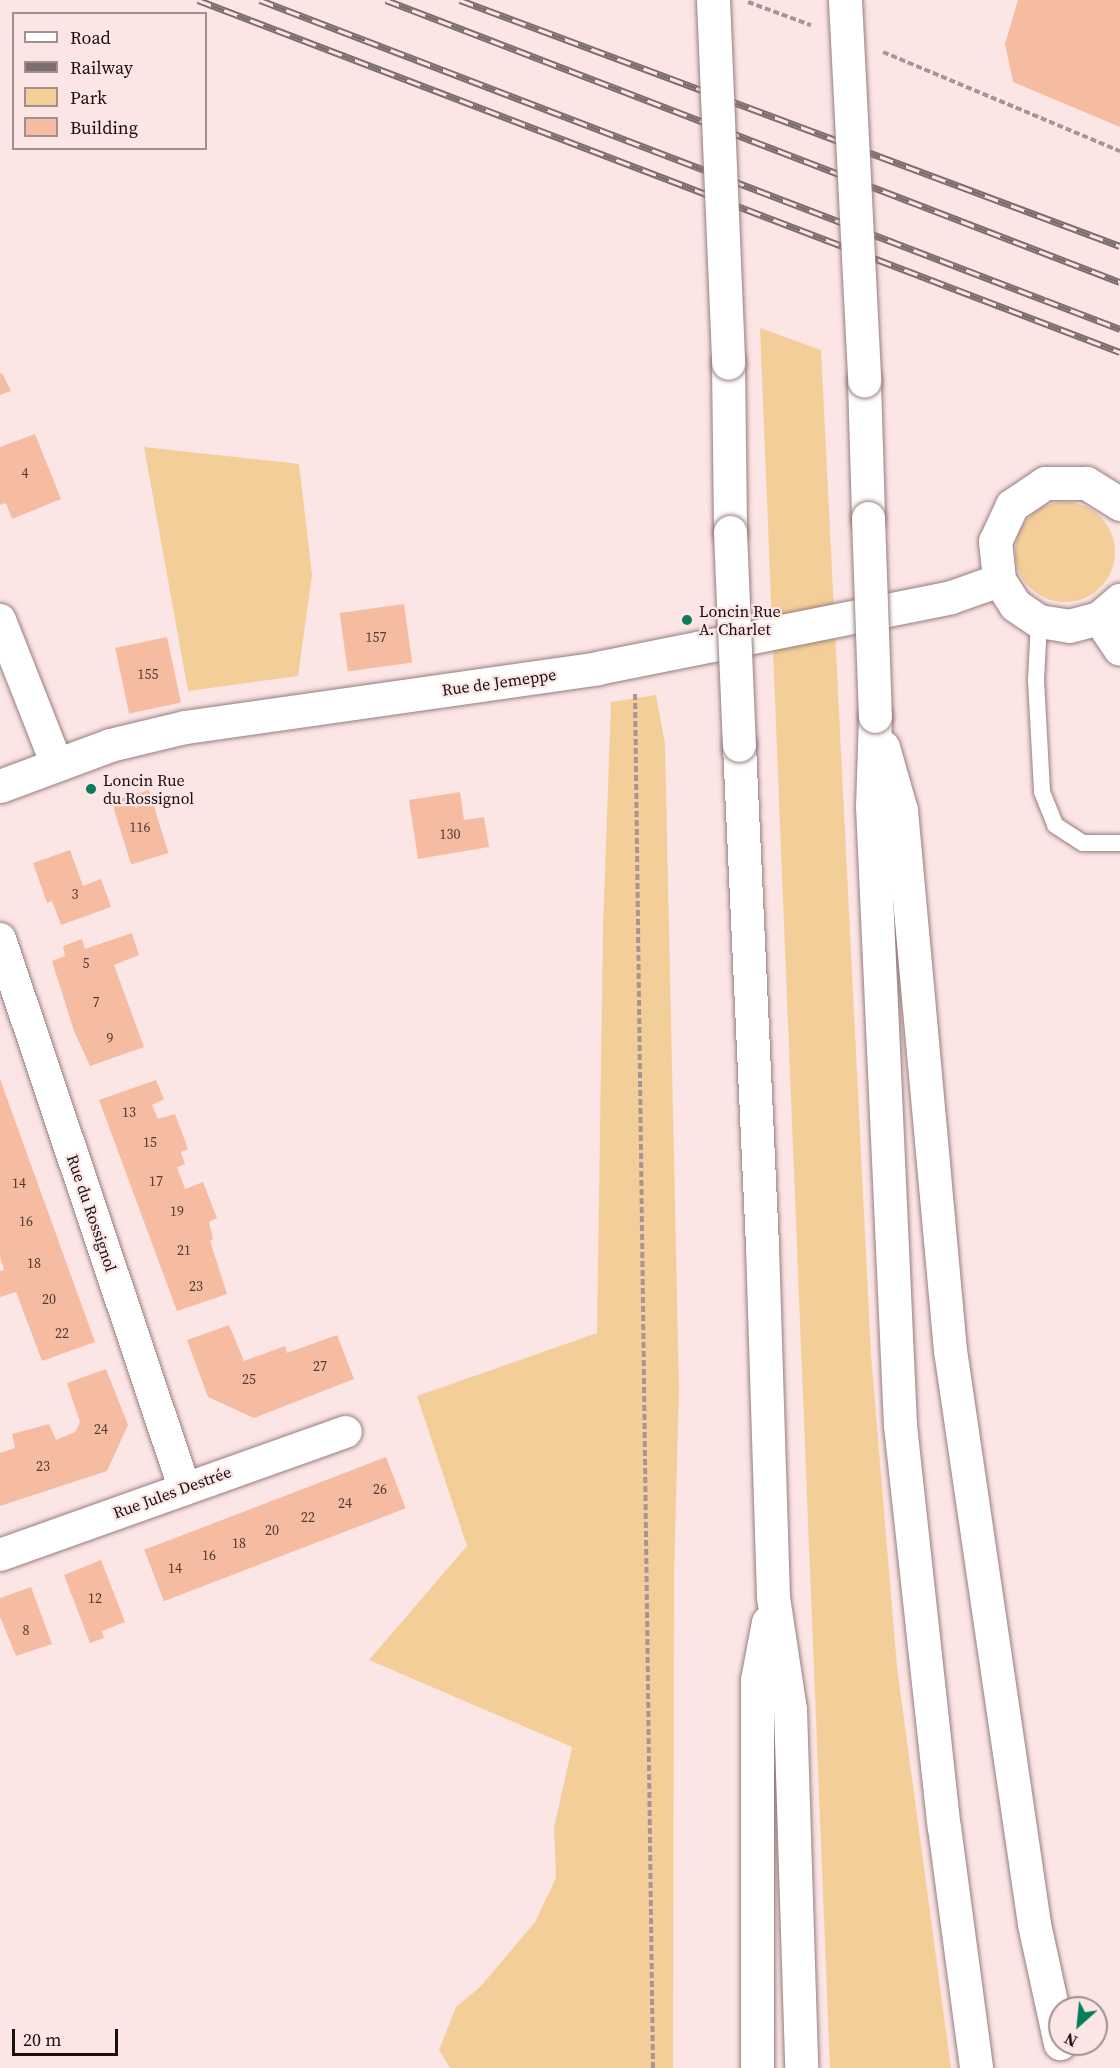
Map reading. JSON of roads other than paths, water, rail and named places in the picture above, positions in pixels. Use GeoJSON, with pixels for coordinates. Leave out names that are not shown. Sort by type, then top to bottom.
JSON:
{"type":"FeatureCollection","features":[{"type":"Feature","properties":{"kind":"main road"},"geometry":{"type":"LineString","coordinates":[[713,0],[728,363],[730,532],[762,1246],[773,1597],[790,1709],[801,2068]]}},
{"type":"Feature","properties":{"kind":"main road"},"geometry":{"type":"LineString","coordinates":[[845,0],[864,381],[874,716],[872,806],[900,1425],[944,1827],[976,2068]]}},
{"type":"Feature","properties":{"kind":"main road"},"geometry":{"type":"LineString","coordinates":[[1120,504],[1086,483],[1046,483],[1012,505],[994,541],[999,580],[1015,604],[1039,621],[1069,626],[1110,609],[1120,649]]}},
{"type":"Feature","properties":{"kind":"main road","name":"Rue de Jemeppe"},"geometry":{"type":"LineString","coordinates":[[0,786],[110,745],[185,727],[635,660],[951,597],[999,580]]}},
{"type":"Feature","properties":{"kind":"main road"},"geometry":{"type":"LineString","coordinates":[[874,716],[901,810],[950,1350],[1034,1924],[1050,1996]]}},
{"type":"Feature","properties":{"kind":"main road"},"geometry":{"type":"LineString","coordinates":[[757,2068],[757,1680],[773,1597]]}},
{"type":"Feature","properties":{"kind":"street"},"geometry":{"type":"LineString","coordinates":[[0,620],[57,765]]}},
{"type":"Feature","properties":{"kind":"street","name":"Rue du Rossignol"},"geometry":{"type":"LineString","coordinates":[[0,939],[184,1487]]}},
{"type":"Feature","properties":{"kind":"street","name":"Rue Jules Destrée"},"geometry":{"type":"LineString","coordinates":[[0,1555],[184,1487],[345,1432]]}},
{"type":"Feature","properties":{"kind":"lane"},"geometry":{"type":"LineString","coordinates":[[1039,621],[1036,680],[1042,792],[1055,825],[1083,843],[1120,843]]}},
{"type":"Feature","properties":{"kind":"railway"},"geometry":{"type":"LineString","coordinates":[[198,0],[1120,352]]}},
{"type":"Feature","properties":{"kind":"railway"},"geometry":{"type":"LineString","coordinates":[[260,0],[1120,329]]}},
{"type":"Feature","properties":{"kind":"railway"},"geometry":{"type":"LineString","coordinates":[[386,0],[1120,282]]}},
{"type":"Feature","properties":{"kind":"railway"},"geometry":{"type":"LineString","coordinates":[[460,0],[1120,246]]}},
{"type":"Feature","properties":{"kind":"place","name":"Loncin Rue A. Charlet"},"geometry":{"type":"Point","coordinates":[687,620]}},
{"type":"Feature","properties":{"kind":"place","name":"Loncin Rue du Rossignol"},"geometry":{"type":"Point","coordinates":[91,789]}}]}
